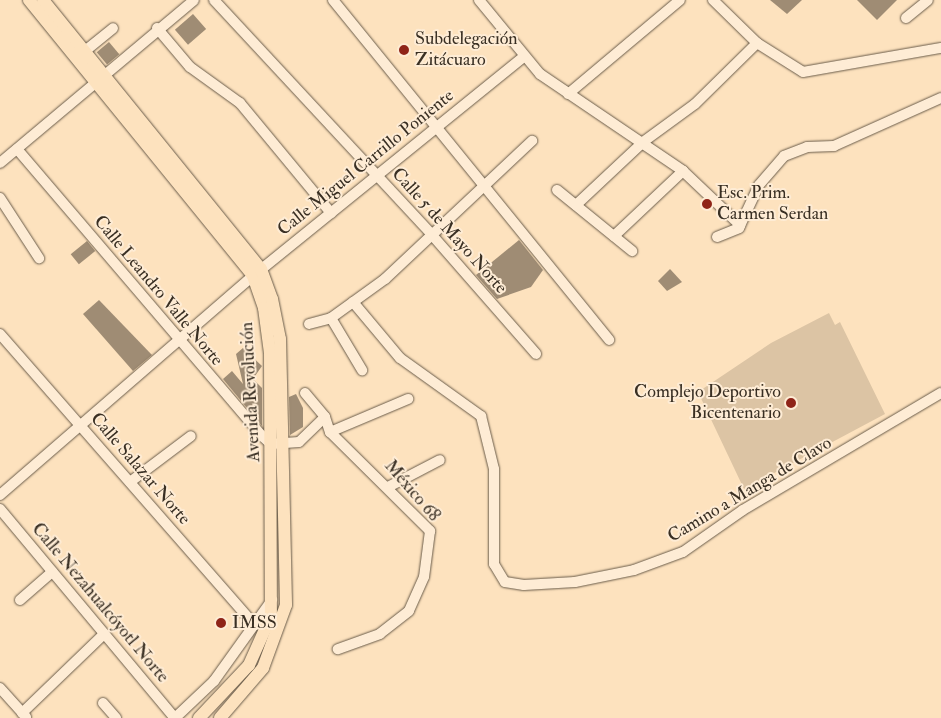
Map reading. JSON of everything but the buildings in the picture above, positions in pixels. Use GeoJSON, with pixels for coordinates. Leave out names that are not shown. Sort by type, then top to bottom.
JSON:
{"type":"FeatureCollection","features":[{"type":"Feature","properties":{"kind":"main road","name":"Avenida Revolución"},"geometry":{"type":"LineString","coordinates":[[29,0],[101,78],[257,273],[268,332],[287,586],[283,621],[263,668],[220,718]]}},
{"type":"Feature","properties":{"kind":"main road","name":"Avenida Revolución"},"geometry":{"type":"LineString","coordinates":[[43,0],[86,51],[101,78]]}},
{"type":"Feature","properties":{"kind":"main road","name":"Avenida Revolución"},"geometry":{"type":"LineString","coordinates":[[199,718],[249,665],[267,631],[273,599],[276,444]]}},
{"type":"Feature","properties":{"kind":"street"},"geometry":{"type":"LineString","coordinates":[[0,163],[157,28],[194,0]]}},
{"type":"Feature","properties":{"kind":"street","name":"Calle 5 de Mayo Norte"},"geometry":{"type":"LineString","coordinates":[[214,0],[432,235],[536,354]]}},
{"type":"Feature","properties":{"kind":"street"},"geometry":{"type":"LineString","coordinates":[[334,0],[438,126],[609,340]]}},
{"type":"Feature","properties":{"kind":"street"},"geometry":{"type":"LineString","coordinates":[[479,0],[523,58],[568,94],[643,142],[683,171],[740,225]]}},
{"type":"Feature","properties":{"kind":"street"},"geometry":{"type":"LineString","coordinates":[[568,94],[680,0]]}},
{"type":"Feature","properties":{"kind":"street"},"geometry":{"type":"LineString","coordinates":[[713,0],[757,43],[803,72],[941,48]]}},
{"type":"Feature","properties":{"kind":"street"},"geometry":{"type":"LineString","coordinates":[[906,18],[922,2]]}},
{"type":"Feature","properties":{"kind":"street"},"geometry":{"type":"LineString","coordinates":[[86,51],[113,28]]}},
{"type":"Feature","properties":{"kind":"street"},"geometry":{"type":"LineString","coordinates":[[157,28],[190,67],[240,103],[332,213]]}},
{"type":"Feature","properties":{"kind":"street"},"geometry":{"type":"LineString","coordinates":[[576,205],[643,142],[684,110],[757,43]]}},
{"type":"Feature","properties":{"kind":"street","name":"Calle Miguel Carrillo Poniente"},"geometry":{"type":"LineString","coordinates":[[0,495],[257,273],[523,58]]}},
{"type":"Feature","properties":{"kind":"street"},"geometry":{"type":"LineString","coordinates":[[717,237],[740,225],[759,185],[784,156],[807,147],[834,146],[941,98]]}},
{"type":"Feature","properties":{"kind":"street"},"geometry":{"type":"LineString","coordinates":[[309,324],[331,318],[353,302],[432,235],[532,141]]}},
{"type":"Feature","properties":{"kind":"street","name":"Calle Leandro Valle Norte"},"geometry":{"type":"LineString","coordinates":[[17,149],[178,342],[276,444]]}},
{"type":"Feature","properties":{"kind":"street"},"geometry":{"type":"LineString","coordinates":[[614,236],[683,171]]}},
{"type":"Feature","properties":{"kind":"street"},"geometry":{"type":"LineString","coordinates":[[557,190],[632,251]]}},
{"type":"Feature","properties":{"kind":"street"},"geometry":{"type":"LineString","coordinates":[[0,198],[39,258]]}},
{"type":"Feature","properties":{"kind":"street","name":"Camino a Manga de Clavo"},"geometry":{"type":"LineString","coordinates":[[353,302],[400,358],[481,416],[494,469],[494,564],[505,582],[532,585],[634,570],[683,552],[743,510],[941,393]]}},
{"type":"Feature","properties":{"kind":"street"},"geometry":{"type":"LineString","coordinates":[[331,318],[362,370]]}},
{"type":"Feature","properties":{"kind":"street","name":"Calle Salazar Norte"},"geometry":{"type":"LineString","coordinates":[[0,334],[255,624]]}},
{"type":"Feature","properties":{"kind":"street","name":"México 68"},"geometry":{"type":"LineString","coordinates":[[305,393],[325,417],[330,432],[390,486],[430,531],[424,577],[404,618],[380,634],[338,649]]}},
{"type":"Feature","properties":{"kind":"street"},"geometry":{"type":"LineString","coordinates":[[330,432],[408,399]]}},
{"type":"Feature","properties":{"kind":"street"},"geometry":{"type":"LineString","coordinates":[[276,444],[299,442],[325,417]]}},
{"type":"Feature","properties":{"kind":"street"},"geometry":{"type":"LineString","coordinates":[[130,482],[191,436]]}},
{"type":"Feature","properties":{"kind":"street"},"geometry":{"type":"LineString","coordinates":[[390,486],[440,460]]}},
{"type":"Feature","properties":{"kind":"street","name":"Calle Nezahualcóyotl Norte"},"geometry":{"type":"LineString","coordinates":[[0,509],[176,718]]}},
{"type":"Feature","properties":{"kind":"street"},"geometry":{"type":"LineString","coordinates":[[20,600],[52,572]]}},
{"type":"Feature","properties":{"kind":"street"},"geometry":{"type":"LineString","coordinates":[[176,718],[214,681],[273,599]]}},
{"type":"Feature","properties":{"kind":"street"},"geometry":{"type":"LineString","coordinates":[[0,688],[24,716],[104,634]]}},
{"type":"Feature","properties":{"kind":"street"},"geometry":{"type":"LineString","coordinates":[[103,702],[116,718]]}},
{"type":"Feature","properties":{"kind":"shaded area","name":"Complejo Deportivo Bicentenario"},"geometry":{"type":"Polygon","coordinates":[[[829,313],[835,325],[840,322],[885,414],[744,489],[698,392],[771,343],[829,313]]]}},
{"type":"Feature","properties":{"kind":"place","name":"Subdelegación Zitácuaro"},"geometry":{"type":"Point","coordinates":[404,50]}},
{"type":"Feature","properties":{"kind":"place","name":"Esc. Prim. Carmen Serdan"},"geometry":{"type":"Point","coordinates":[707,204]}},
{"type":"Feature","properties":{"kind":"place","name":"Complejo Deportivo Bicentenario"},"geometry":{"type":"Point","coordinates":[791,403]}},
{"type":"Feature","properties":{"kind":"place","name":"IMSS"},"geometry":{"type":"Point","coordinates":[221,623]}}]}
